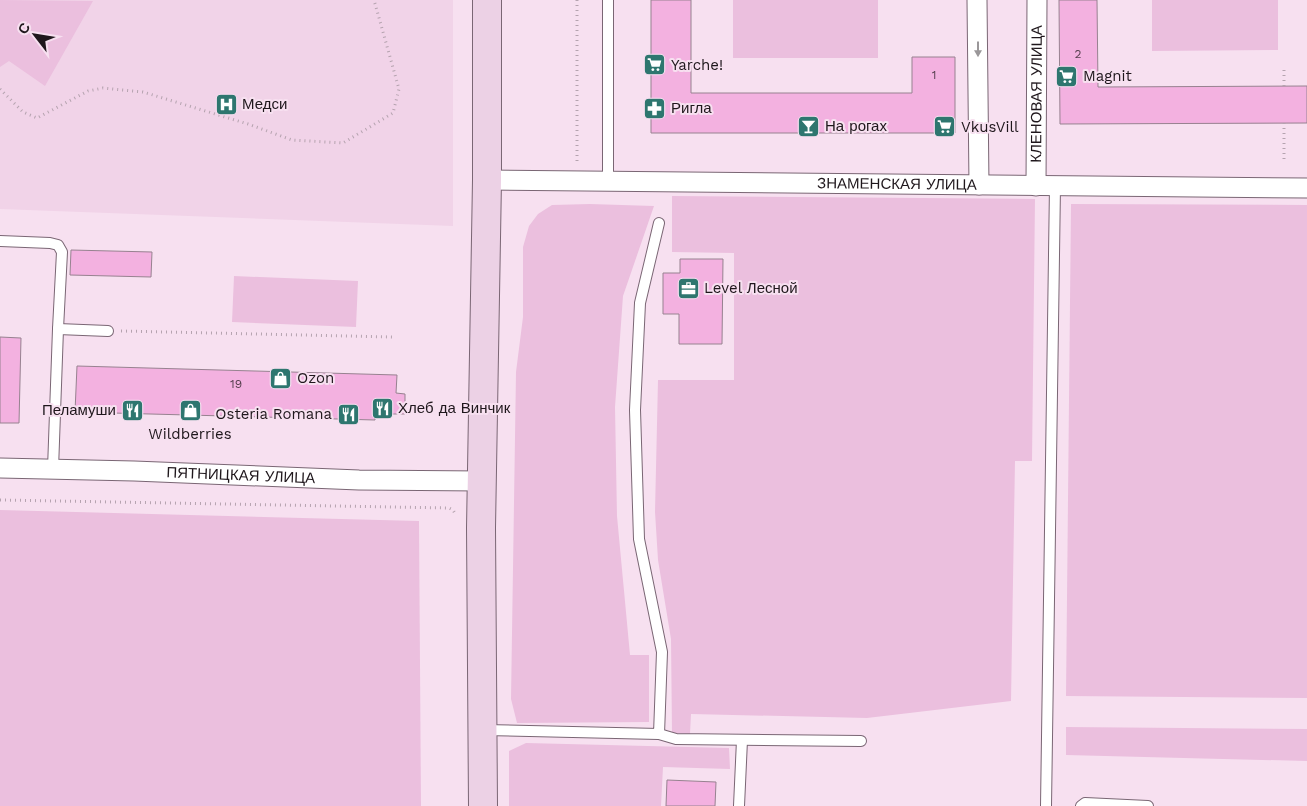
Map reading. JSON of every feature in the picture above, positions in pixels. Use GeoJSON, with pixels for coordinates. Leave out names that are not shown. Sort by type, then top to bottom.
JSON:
{"type":"FeatureCollection","features":[{"type":"Feature","properties":{"kind":"street"},"geometry":{"type":"LineString","coordinates":[[483,806],[481,481],[487,180],[486,0]]}},
{"type":"Feature","properties":{"kind":"street"},"geometry":{"type":"LineString","coordinates":[[977,0],[979,185]]}},
{"type":"Feature","properties":{"kind":"street","name":"КЛЕНОВАЯ УЛИЦА"},"geometry":{"type":"LineString","coordinates":[[1036,186],[1037,0]]}},
{"type":"Feature","properties":{"kind":"street","name":"ЗНАМЕНСКАЯ УЛИЦА"},"geometry":{"type":"LineString","coordinates":[[487,180],[1307,188]]}},
{"type":"Feature","properties":{"kind":"street","name":"ПЯТНИЦКАЯ УЛИЦА"},"geometry":{"type":"LineString","coordinates":[[0,468],[359,480],[481,481]]}},
{"type":"Feature","properties":{"kind":"lane"},"geometry":{"type":"LineString","coordinates":[[608,0],[608,181]]}},
{"type":"Feature","properties":{"kind":"lane"},"geometry":{"type":"LineString","coordinates":[[1046,806],[1055,186]]}},
{"type":"Feature","properties":{"kind":"lane"},"geometry":{"type":"LineString","coordinates":[[659,223],[640,302],[635,410],[639,539],[662,652],[659,734]]}},
{"type":"Feature","properties":{"kind":"lane"},"geometry":{"type":"LineString","coordinates":[[0,241],[50,243],[58,246],[66,262],[58,329],[53,469]]}},
{"type":"Feature","properties":{"kind":"lane"},"geometry":{"type":"LineString","coordinates":[[58,329],[108,330]]}},
{"type":"Feature","properties":{"kind":"lane"},"geometry":{"type":"LineString","coordinates":[[482,730],[659,734],[676,739],[861,742]]}},
{"type":"Feature","properties":{"kind":"lane"},"geometry":{"type":"LineString","coordinates":[[740,806],[742,740]]}},
{"type":"Feature","properties":{"kind":"lane"},"geometry":{"type":"LineString","coordinates":[[1081,806],[1085,804],[1148,806]]}},
{"type":"Feature","properties":{"kind":"path"},"geometry":{"type":"LineString","coordinates":[[0,89],[23,112],[37,118],[88,90],[103,88],[143,92],[248,124],[292,140],[343,143],[393,113],[399,89],[374,0]]}},
{"type":"Feature","properties":{"kind":"path"},"geometry":{"type":"LineString","coordinates":[[577,0],[578,154]]}},
{"type":"Feature","properties":{"kind":"path"},"geometry":{"type":"LineString","coordinates":[[1284,70],[1284,86]]}},
{"type":"Feature","properties":{"kind":"path"},"geometry":{"type":"LineString","coordinates":[[1284,123],[1284,160]]}},
{"type":"Feature","properties":{"kind":"path"},"geometry":{"type":"LineString","coordinates":[[108,330],[392,337]]}},
{"type":"Feature","properties":{"kind":"path"},"geometry":{"type":"LineString","coordinates":[[0,500],[449,508],[456,515],[456,522]]}},
{"type":"Feature","properties":{"kind":"shaded area","name":"Медси"},"geometry":{"type":"Polygon","coordinates":[[[0,0],[453,0],[453,226],[0,209],[0,0]]]}},
{"type":"Feature","properties":{"kind":"shaded area"},"geometry":{"type":"Polygon","coordinates":[[[0,0],[93,1],[45,86],[9,61],[0,67],[0,0]]]}},
{"type":"Feature","properties":{"kind":"shaded area"},"geometry":{"type":"Polygon","coordinates":[[[733,0],[878,0],[878,58],[733,58],[733,0]]]}},
{"type":"Feature","properties":{"kind":"shaded area"},"geometry":{"type":"Polygon","coordinates":[[[1152,0],[1278,0],[1278,50],[1152,51],[1152,0]]]}},
{"type":"Feature","properties":{"kind":"shaded area"},"geometry":{"type":"Polygon","coordinates":[[[672,196],[1035,199],[1032,461],[1015,461],[1011,701],[867,718],[691,714],[690,734],[672,733],[671,639],[658,560],[655,512],[658,380],[734,380],[734,253],[672,252],[672,196]]]}},
{"type":"Feature","properties":{"kind":"shaded area"},"geometry":{"type":"Polygon","coordinates":[[[1071,204],[1307,205],[1307,698],[1066,696],[1071,204]]]}},
{"type":"Feature","properties":{"kind":"shaded area"},"geometry":{"type":"Polygon","coordinates":[[[552,205],[654,206],[623,296],[615,407],[617,516],[630,655],[649,655],[649,722],[517,723],[511,699],[516,372],[523,317],[523,247],[529,226],[538,214],[552,205]]]}},
{"type":"Feature","properties":{"kind":"shaded area"},"geometry":{"type":"Polygon","coordinates":[[[234,276],[358,281],[356,327],[232,322],[234,276]]]}},
{"type":"Feature","properties":{"kind":"shaded area"},"geometry":{"type":"Polygon","coordinates":[[[0,510],[419,521],[421,806],[0,806],[0,510]]]}},
{"type":"Feature","properties":{"kind":"shaded area"},"geometry":{"type":"Polygon","coordinates":[[[1066,727],[1307,729],[1307,761],[1066,755],[1066,727]]]}},
{"type":"Feature","properties":{"kind":"shaded area"},"geometry":{"type":"Polygon","coordinates":[[[526,743],[729,748],[730,769],[663,767],[661,806],[509,806],[509,751],[526,743]]]}},
{"type":"Feature","properties":{"kind":"building"},"geometry":{"type":"Polygon","coordinates":[[[651,0],[691,0],[691,93],[912,93],[912,57],[955,57],[955,133],[651,133],[651,0]]]}},
{"type":"Feature","properties":{"kind":"building"},"geometry":{"type":"Polygon","coordinates":[[[1059,0],[1097,0],[1098,87],[1307,86],[1307,123],[1060,124],[1059,0]]]}},
{"type":"Feature","properties":{"kind":"building"},"geometry":{"type":"Polygon","coordinates":[[[71,250],[152,252],[151,277],[70,275],[71,250]]]}},
{"type":"Feature","properties":{"kind":"building"},"geometry":{"type":"Polygon","coordinates":[[[680,259],[723,259],[722,344],[679,344],[679,314],[663,314],[663,273],[680,273],[680,259]]]}},
{"type":"Feature","properties":{"kind":"building"},"geometry":{"type":"Polygon","coordinates":[[[0,337],[21,338],[19,423],[0,423],[0,337]]]}},
{"type":"Feature","properties":{"kind":"building"},"geometry":{"type":"Polygon","coordinates":[[[77,366],[397,375],[396,393],[405,394],[405,414],[375,414],[375,420],[75,412],[77,366]]]}},
{"type":"Feature","properties":{"kind":"building"},"geometry":{"type":"Polygon","coordinates":[[[667,780],[716,782],[715,806],[666,806],[667,780]]]}},
{"type":"Feature","properties":{"kind":"place","name":"Yarche!"},"geometry":{"type":"Point","coordinates":[655,65]}},
{"type":"Feature","properties":{"kind":"place","name":"Magnit"},"geometry":{"type":"Point","coordinates":[1067,76]}},
{"type":"Feature","properties":{"kind":"place","name":"Медси"},"geometry":{"type":"Point","coordinates":[226,104]}},
{"type":"Feature","properties":{"kind":"place","name":"Ригла"},"geometry":{"type":"Point","coordinates":[655,108]}},
{"type":"Feature","properties":{"kind":"place","name":"На рогах"},"geometry":{"type":"Point","coordinates":[809,126]}},
{"type":"Feature","properties":{"kind":"place","name":"VkusVill"},"geometry":{"type":"Point","coordinates":[945,127]}},
{"type":"Feature","properties":{"kind":"place","name":"Level Лесной"},"geometry":{"type":"Point","coordinates":[688,288]}},
{"type":"Feature","properties":{"kind":"place","name":"Ozon"},"geometry":{"type":"Point","coordinates":[281,378]}},
{"type":"Feature","properties":{"kind":"place","name":"Хлеб да Винчик"},"geometry":{"type":"Point","coordinates":[382,408]}},
{"type":"Feature","properties":{"kind":"place","name":"Пеламуши"},"geometry":{"type":"Point","coordinates":[132,410]}},
{"type":"Feature","properties":{"kind":"place","name":"Wildberries"},"geometry":{"type":"Point","coordinates":[190,411]}},
{"type":"Feature","properties":{"kind":"place","name":"Osteria Romana"},"geometry":{"type":"Point","coordinates":[348,414]}}]}
